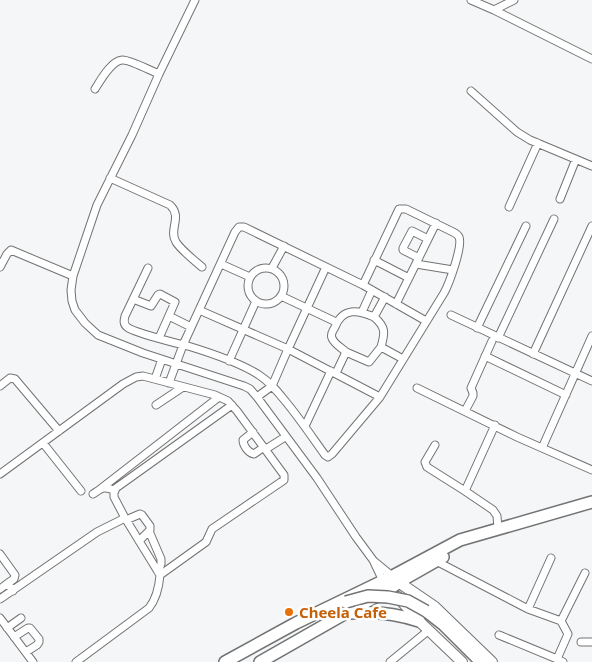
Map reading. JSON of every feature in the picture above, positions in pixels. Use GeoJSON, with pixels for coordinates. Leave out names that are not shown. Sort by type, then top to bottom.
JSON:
{"type":"FeatureCollection","features":[{"type":"Feature","properties":{"kind":"main road"},"geometry":{"type":"LineString","coordinates":[[260,662],[460,540],[592,502]]}},
{"type":"Feature","properties":{"kind":"main road"},"geometry":{"type":"LineString","coordinates":[[225,662],[296,623],[391,582],[472,543],[592,509]]}},
{"type":"Feature","properties":{"kind":"main road"},"geometry":{"type":"LineString","coordinates":[[239,662],[317,617],[346,608],[368,596],[408,601],[426,611],[444,625],[481,662]]}},
{"type":"Feature","properties":{"kind":"main road"},"geometry":{"type":"LineString","coordinates":[[346,608],[366,612],[386,612],[403,615],[419,621]]}},
{"type":"Feature","properties":{"kind":"street"},"geometry":{"type":"LineString","coordinates":[[195,0],[97,205],[73,276],[71,290],[75,310],[98,335],[162,360],[250,389],[317,478],[356,537],[419,621],[462,662]]}},
{"type":"Feature","properties":{"kind":"street"},"geometry":{"type":"LineString","coordinates":[[471,0],[491,8],[592,60]]}},
{"type":"Feature","properties":{"kind":"street"},"geometry":{"type":"LineString","coordinates":[[491,8],[492,0]]}},
{"type":"Feature","properties":{"kind":"street"},"geometry":{"type":"LineString","coordinates":[[491,8],[514,0]]}},
{"type":"Feature","properties":{"kind":"street"},"geometry":{"type":"LineString","coordinates":[[95,89],[110,67],[119,61],[127,61],[159,74]]}},
{"type":"Feature","properties":{"kind":"street"},"geometry":{"type":"LineString","coordinates":[[471,91],[517,132],[592,166]]}},
{"type":"Feature","properties":{"kind":"street"},"geometry":{"type":"LineString","coordinates":[[509,207],[538,143]]}},
{"type":"Feature","properties":{"kind":"street"},"geometry":{"type":"LineString","coordinates":[[560,200],[576,159]]}},
{"type":"Feature","properties":{"kind":"street"},"geometry":{"type":"LineString","coordinates":[[110,178],[170,205],[176,214],[174,233],[176,242],[202,268]]}},
{"type":"Feature","properties":{"kind":"street"},"geometry":{"type":"LineString","coordinates":[[148,268],[125,316],[124,322],[126,326],[131,330],[188,346],[260,375],[272,386],[328,457],[380,397],[444,293],[450,281],[460,240],[453,232],[406,209],[399,209],[363,285]]}},
{"type":"Feature","properties":{"kind":"street"},"geometry":{"type":"LineString","coordinates":[[465,411],[473,396],[471,388],[485,356],[554,219]]}},
{"type":"Feature","properties":{"kind":"street"},"geometry":{"type":"LineString","coordinates":[[396,304],[436,224]]}},
{"type":"Feature","properties":{"kind":"street"},"geometry":{"type":"LineString","coordinates":[[477,328],[526,226]]}},
{"type":"Feature","properties":{"kind":"street"},"geometry":{"type":"LineString","coordinates":[[533,354],[592,226]]}},
{"type":"Feature","properties":{"kind":"street"},"geometry":{"type":"LineString","coordinates":[[169,383],[182,345],[239,227],[284,246],[363,285],[426,321]]}},
{"type":"Feature","properties":{"kind":"street"},"geometry":{"type":"LineString","coordinates":[[428,239],[412,231],[403,250],[417,261],[452,270]]}},
{"type":"Feature","properties":{"kind":"street"},"geometry":{"type":"LineString","coordinates":[[272,268],[284,246]]}},
{"type":"Feature","properties":{"kind":"street"},"geometry":{"type":"LineString","coordinates":[[0,267],[11,250],[73,276]]}},
{"type":"Feature","properties":{"kind":"street"},"geometry":{"type":"LineString","coordinates":[[374,260],[409,278]]}},
{"type":"Feature","properties":{"kind":"street"},"geometry":{"type":"LineString","coordinates":[[220,264],[250,277]]}},
{"type":"Feature","properties":{"kind":"street"},"geometry":{"type":"LineString","coordinates":[[257,397],[272,386],[326,267]]}},
{"type":"Feature","properties":{"kind":"street"},"geometry":{"type":"LineString","coordinates":[[272,268],[277,271],[282,275],[284,281],[281,296],[268,304],[256,301],[252,298],[248,288],[250,277],[257,269],[272,268]]}},
{"type":"Feature","properties":{"kind":"street"},"geometry":{"type":"LineString","coordinates":[[362,312],[372,290]]}},
{"type":"Feature","properties":{"kind":"street"},"geometry":{"type":"LineString","coordinates":[[133,299],[149,306],[152,305],[159,294],[174,300],[175,303],[159,338]]}},
{"type":"Feature","properties":{"kind":"street"},"geometry":{"type":"LineString","coordinates":[[281,296],[336,322]]}},
{"type":"Feature","properties":{"kind":"street"},"geometry":{"type":"LineString","coordinates":[[374,317],[385,297]]}},
{"type":"Feature","properties":{"kind":"street"},"geometry":{"type":"LineString","coordinates":[[229,361],[256,301]]}},
{"type":"Feature","properties":{"kind":"street"},"geometry":{"type":"LineString","coordinates":[[199,310],[288,349],[380,397]]}},
{"type":"Feature","properties":{"kind":"street"},"geometry":{"type":"LineString","coordinates":[[352,311],[362,312],[374,317],[381,323],[384,329],[384,336],[381,347],[371,362],[346,352],[332,338],[336,322],[345,314],[352,311]]}},
{"type":"Feature","properties":{"kind":"street"},"geometry":{"type":"LineString","coordinates":[[451,315],[495,339],[592,381]]}},
{"type":"Feature","properties":{"kind":"street"},"geometry":{"type":"LineString","coordinates":[[169,316],[191,327]]}},
{"type":"Feature","properties":{"kind":"street"},"geometry":{"type":"LineString","coordinates":[[542,448],[592,336]]}},
{"type":"Feature","properties":{"kind":"street"},"geometry":{"type":"LineString","coordinates":[[381,347],[403,360]]}},
{"type":"Feature","properties":{"kind":"street"},"geometry":{"type":"LineString","coordinates":[[305,426],[346,352]]}},
{"type":"Feature","properties":{"kind":"street"},"geometry":{"type":"LineString","coordinates":[[485,356],[566,395]]}},
{"type":"Feature","properties":{"kind":"street"},"geometry":{"type":"LineString","coordinates":[[155,379],[162,360]]}},
{"type":"Feature","properties":{"kind":"street"},"geometry":{"type":"LineString","coordinates":[[0,474],[130,379],[136,377],[143,376],[219,397],[232,405],[284,475],[284,480],[212,529],[206,542],[159,573]]}},
{"type":"Feature","properties":{"kind":"street"},"geometry":{"type":"LineString","coordinates":[[0,386],[10,378],[15,378],[59,432]]}},
{"type":"Feature","properties":{"kind":"street"},"geometry":{"type":"LineString","coordinates":[[156,405],[183,387]]}},
{"type":"Feature","properties":{"kind":"street"},"geometry":{"type":"LineString","coordinates":[[417,388],[494,426],[592,470]]}},
{"type":"Feature","properties":{"kind":"street"},"geometry":{"type":"LineString","coordinates":[[114,490],[105,488],[96,492],[219,397]]}},
{"type":"Feature","properties":{"kind":"street"},"geometry":{"type":"LineString","coordinates":[[159,573],[125,519],[114,497],[114,490],[232,405]]}},
{"type":"Feature","properties":{"kind":"street"},"geometry":{"type":"LineString","coordinates":[[465,491],[494,426]]}},
{"type":"Feature","properties":{"kind":"street"},"geometry":{"type":"LineString","coordinates":[[253,432],[243,442],[249,452],[254,454],[286,437]]}},
{"type":"Feature","properties":{"kind":"street"},"geometry":{"type":"LineString","coordinates":[[43,443],[81,490]]}},
{"type":"Feature","properties":{"kind":"street"},"geometry":{"type":"LineString","coordinates":[[434,445],[425,462],[426,467],[493,510],[497,516],[498,528]]}},
{"type":"Feature","properties":{"kind":"street"},"geometry":{"type":"LineString","coordinates":[[0,599],[97,532],[138,514],[142,515],[151,529],[139,541]]}},
{"type":"Feature","properties":{"kind":"street"},"geometry":{"type":"LineString","coordinates":[[76,662],[149,608],[156,599],[161,559],[149,531]]}},
{"type":"Feature","properties":{"kind":"street"},"geometry":{"type":"LineString","coordinates":[[0,554],[15,575],[14,579],[0,589]]}},
{"type":"Feature","properties":{"kind":"street"},"geometry":{"type":"LineString","coordinates":[[528,609],[551,558]]}},
{"type":"Feature","properties":{"kind":"street"},"geometry":{"type":"LineString","coordinates":[[436,561],[528,609],[561,622],[568,634],[560,661],[499,635]]}},
{"type":"Feature","properties":{"kind":"street"},"geometry":{"type":"LineString","coordinates":[[561,622],[585,573]]}},
{"type":"Feature","properties":{"kind":"street"},"geometry":{"type":"LineString","coordinates":[[391,582],[425,599],[492,662]]}},
{"type":"Feature","properties":{"kind":"street"},"geometry":{"type":"LineString","coordinates":[[8,583],[14,591]]}},
{"type":"Feature","properties":{"kind":"street"},"geometry":{"type":"LineString","coordinates":[[0,618],[33,662]]}},
{"type":"Feature","properties":{"kind":"street"},"geometry":{"type":"LineString","coordinates":[[8,628],[21,618]]}},
{"type":"Feature","properties":{"kind":"street"},"geometry":{"type":"LineString","coordinates":[[14,637],[30,628],[39,639],[39,642],[26,652]]}},
{"type":"Feature","properties":{"kind":"street"},"geometry":{"type":"LineString","coordinates":[[390,662],[429,630]]}},
{"type":"Feature","properties":{"kind":"street"},"geometry":{"type":"LineString","coordinates":[[581,642],[592,642]]}},
{"type":"Feature","properties":{"kind":"place","name":"Cheela Cafe"},"geometry":{"type":"Point","coordinates":[289,612]}}]}
